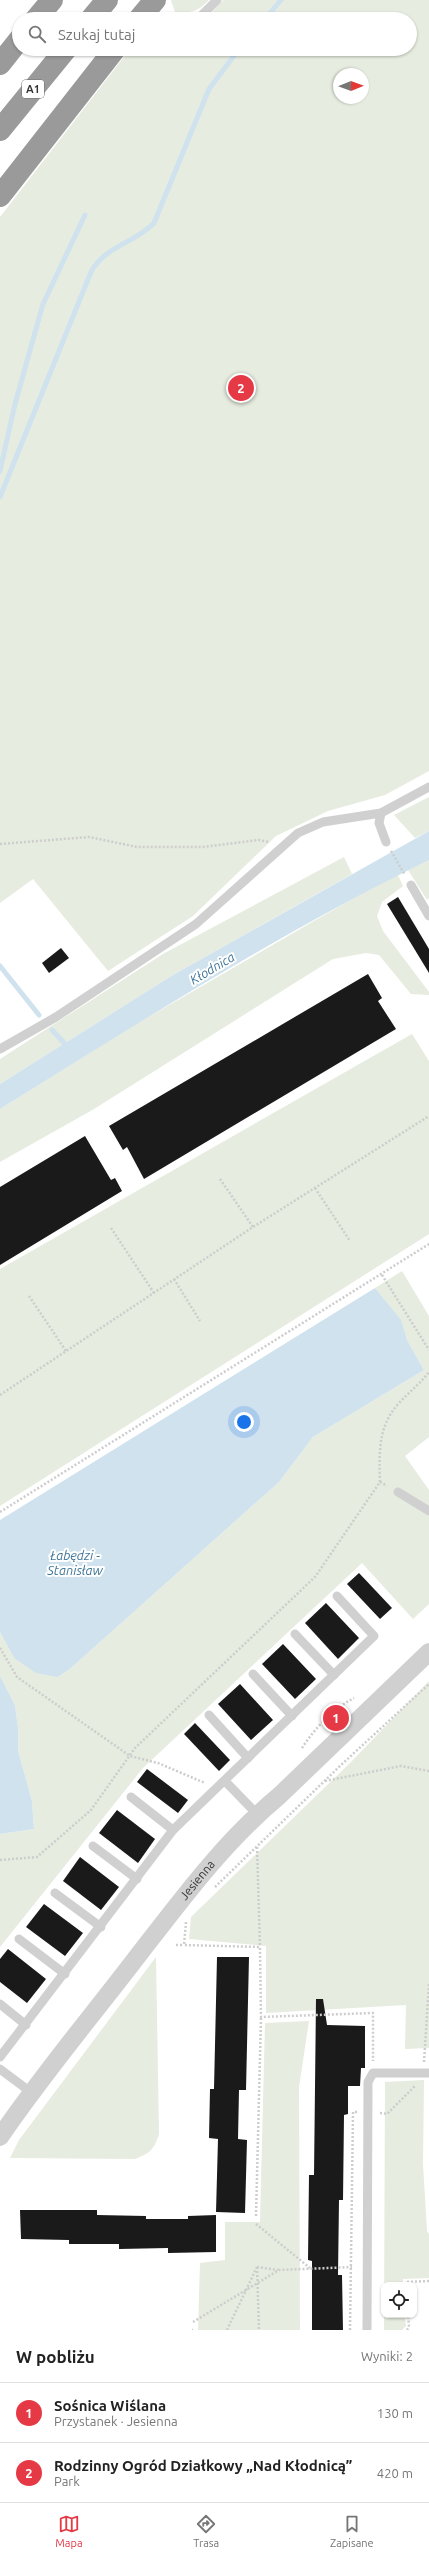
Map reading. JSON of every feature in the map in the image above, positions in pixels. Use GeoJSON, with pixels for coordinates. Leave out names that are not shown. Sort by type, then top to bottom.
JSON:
{"type":"FeatureCollection","features":[{"type":"Feature","properties":{"kind":"highway"},"geometry":{"type":"LineString","coordinates":[[42,12],[52,0]]}},
{"type":"Feature","properties":{"kind":"highway"},"geometry":{"type":"LineString","coordinates":[[97,12],[107,0]]}},
{"type":"Feature","properties":{"kind":"highway"},"geometry":{"type":"LineString","coordinates":[[0,64],[12,49]]}},
{"type":"Feature","properties":{"kind":"highway","name":"A1"},"geometry":{"type":"LineString","coordinates":[[0,130],[60,56]]}},
{"type":"Feature","properties":{"kind":"highway"},"geometry":{"type":"LineString","coordinates":[[0,196],[110,56]]}},
{"type":"Feature","properties":{"kind":"street","name":"Jesienna"},"geometry":{"type":"LineString","coordinates":[[0,2138],[32,2093],[194,1884],[257,1814],[279,1796],[429,1652]]}},
{"type":"Feature","properties":{"kind":"lane"},"geometry":{"type":"LineString","coordinates":[[205,12],[217,0]]}},
{"type":"Feature","properties":{"kind":"lane"},"geometry":{"type":"LineString","coordinates":[[0,1049],[56,1018],[196,924],[221,903],[282,845],[298,833],[322,822],[381,814],[429,787]]}},
{"type":"Feature","properties":{"kind":"lane"},"geometry":{"type":"LineString","coordinates":[[381,814],[379,823],[386,842]]}},
{"type":"Feature","properties":{"kind":"lane"},"geometry":{"type":"LineString","coordinates":[[411,885],[429,916]]}},
{"type":"Feature","properties":{"kind":"lane"},"geometry":{"type":"LineString","coordinates":[[398,1492],[429,1511]]}},
{"type":"Feature","properties":{"kind":"lane"},"geometry":{"type":"LineString","coordinates":[[0,2058],[173,1830],[374,1636],[337,1596]]}},
{"type":"Feature","properties":{"kind":"lane"},"geometry":{"type":"LineString","coordinates":[[295,1634],[334,1675]]}},
{"type":"Feature","properties":{"kind":"lane"},"geometry":{"type":"LineString","coordinates":[[253,1674],[292,1716]]}},
{"type":"Feature","properties":{"kind":"lane"},"geometry":{"type":"LineString","coordinates":[[209,1715],[248,1758]]}},
{"type":"Feature","properties":{"kind":"lane"},"geometry":{"type":"LineString","coordinates":[[225,1781],[257,1814]]}},
{"type":"Feature","properties":{"kind":"lane"},"geometry":{"type":"LineString","coordinates":[[131,1797],[173,1830]]}},
{"type":"Feature","properties":{"kind":"lane"},"geometry":{"type":"LineString","coordinates":[[92,1846],[137,1879]]}},
{"type":"Feature","properties":{"kind":"lane"},"geometry":{"type":"LineString","coordinates":[[55,1893],[100,1927]]}},
{"type":"Feature","properties":{"kind":"lane"},"geometry":{"type":"LineString","coordinates":[[19,1939],[65,1974]]}},
{"type":"Feature","properties":{"kind":"lane"},"geometry":{"type":"LineString","coordinates":[[0,2004],[26,2025]]}},
{"type":"Feature","properties":{"kind":"lane"},"geometry":{"type":"LineString","coordinates":[[0,2070],[32,2093]]}},
{"type":"Feature","properties":{"kind":"lane"},"geometry":{"type":"LineString","coordinates":[[367,2330],[368,2082],[373,2074],[426,2073]]}},
{"type":"Feature","properties":{"kind":"path"},"geometry":{"type":"LineString","coordinates":[[0,844],[89,837],[137,847],[202,847],[259,840],[282,845]]}},
{"type":"Feature","properties":{"kind":"path"},"geometry":{"type":"LineString","coordinates":[[386,842],[411,885]]}},
{"type":"Feature","properties":{"kind":"path"},"geometry":{"type":"LineString","coordinates":[[0,1395],[253,1226],[429,1116]]}},
{"type":"Feature","properties":{"kind":"path"},"geometry":{"type":"LineString","coordinates":[[220,1179],[253,1226]]}},
{"type":"Feature","properties":{"kind":"path"},"geometry":{"type":"LineString","coordinates":[[315,1188],[350,1241]]}},
{"type":"Feature","properties":{"kind":"path"},"geometry":{"type":"LineString","coordinates":[[111,1228],[154,1293]]}},
{"type":"Feature","properties":{"kind":"path"},"geometry":{"type":"LineString","coordinates":[[0,1512],[382,1275],[429,1244]]}},
{"type":"Feature","properties":{"kind":"path"},"geometry":{"type":"LineString","coordinates":[[382,1275],[429,1350]]}},
{"type":"Feature","properties":{"kind":"path"},"geometry":{"type":"LineString","coordinates":[[174,1279],[200,1321]]}},
{"type":"Feature","properties":{"kind":"path"},"geometry":{"type":"LineString","coordinates":[[29,1296],[66,1351]]}},
{"type":"Feature","properties":{"kind":"path"},"geometry":{"type":"LineString","coordinates":[[0,1860],[37,1857],[91,1810],[135,1748],[315,1577],[380,1482],[380,1436],[387,1419],[399,1402],[418,1386],[429,1372]]}},
{"type":"Feature","properties":{"kind":"path"},"geometry":{"type":"LineString","coordinates":[[380,1482],[398,1492]]}},
{"type":"Feature","properties":{"kind":"path"},"geometry":{"type":"LineString","coordinates":[[0,1648],[17,1677],[130,1756],[158,1763],[216,1788]]}},
{"type":"Feature","properties":{"kind":"path"},"geometry":{"type":"LineString","coordinates":[[214,1889],[324,1781],[429,1684]]}},
{"type":"Feature","properties":{"kind":"path"},"geometry":{"type":"LineString","coordinates":[[299,1753],[310,1736],[341,1705],[359,1696]]}},
{"type":"Feature","properties":{"kind":"path"},"geometry":{"type":"LineString","coordinates":[[324,1781],[401,1766],[429,1771]]}},
{"type":"Feature","properties":{"kind":"path"},"geometry":{"type":"LineString","coordinates":[[256,2216],[261,2017],[257,1847]]}},
{"type":"Feature","properties":{"kind":"path"},"geometry":{"type":"LineString","coordinates":[[184,1945],[186,1916]]}},
{"type":"Feature","properties":{"kind":"path"},"geometry":{"type":"LineString","coordinates":[[176,1945],[260,1947]]}},
{"type":"Feature","properties":{"kind":"path"},"geometry":{"type":"LineString","coordinates":[[350,2330],[353,2112],[387,2114],[426,2073],[429,1984]]}},
{"type":"Feature","properties":{"kind":"path"},"geometry":{"type":"LineString","coordinates":[[261,2017],[373,2013],[373,2074]]}},
{"type":"Feature","properties":{"kind":"path"},"geometry":{"type":"LineString","coordinates":[[256,2224],[310,2268]]}},
{"type":"Feature","properties":{"kind":"path"},"geometry":{"type":"LineString","coordinates":[[256,2267],[279,2270],[368,2266]]}},
{"type":"Feature","properties":{"kind":"path"},"geometry":{"type":"LineString","coordinates":[[256,2267],[259,2330]]}},
{"type":"Feature","properties":{"kind":"path"},"geometry":{"type":"LineString","coordinates":[[227,2330],[256,2267]]}},
{"type":"Feature","properties":{"kind":"path"},"geometry":{"type":"LineString","coordinates":[[193,2322],[279,2270]]}},
{"type":"Feature","properties":{"kind":"path"},"geometry":{"type":"LineString","coordinates":[[406,2282],[429,2280]]}},
{"type":"Feature","properties":{"kind":"path"},"geometry":{"type":"LineString","coordinates":[[407,2330],[409,2327],[408,2318]]}},
{"type":"Feature","properties":{"kind":"shaded area"},"geometry":{"type":"Polygon","coordinates":[[[171,0],[209,0],[194,11],[175,12],[171,0]]]}},
{"type":"Feature","properties":{"kind":"shaded area"},"geometry":{"type":"Polygon","coordinates":[[[223,0],[429,0],[429,771],[385,795],[328,811],[276,836],[193,916],[108,971],[33,879],[0,903],[0,217],[125,56],[417,56],[417,12],[212,12],[223,0]]]}},
{"type":"Feature","properties":{"kind":"shaded area"},"geometry":{"type":"Polygon","coordinates":[[[429,797],[429,831],[415,838],[394,815],[429,797]]]}},
{"type":"Feature","properties":{"kind":"shaded area"},"geometry":{"type":"Polygon","coordinates":[[[344,857],[352,874],[173,975],[0,1084],[0,1059],[163,954],[344,857]]]}},
{"type":"Feature","properties":{"kind":"shaded area"},"geometry":{"type":"Polygon","coordinates":[[[429,860],[429,898],[427,900],[408,870],[429,860]]]}},
{"type":"Feature","properties":{"kind":"shaded area"},"geometry":{"type":"Polygon","coordinates":[[[398,875],[403,886],[382,902],[377,916],[383,931],[429,992],[429,995],[411,994],[379,955],[366,953],[333,959],[94,1109],[0,1162],[0,1109],[138,1023],[371,888],[398,875]]]}},
{"type":"Feature","properties":{"kind":"shaded area"},"geometry":{"type":"Polygon","coordinates":[[[412,1034],[429,1061],[429,1234],[0,1506],[0,1269],[412,1034]]]}},
{"type":"Feature","properties":{"kind":"shaded area"},"geometry":{"type":"Polygon","coordinates":[[[402,1271],[429,1316],[429,1437],[405,1456],[429,1490],[429,1604],[413,1619],[362,1563],[143,1768],[0,1947],[0,1834],[34,1829],[32,1801],[18,1750],[18,1728],[15,1705],[0,1676],[0,1632],[14,1658],[58,1677],[71,1668],[279,1482],[313,1437],[424,1370],[407,1340],[400,1320],[375,1288],[402,1271]]]}},
{"type":"Feature","properties":{"kind":"shaded area"},"geometry":{"type":"Polygon","coordinates":[[[429,1681],[429,2048],[405,2049],[406,2005],[266,2013],[266,1946],[189,1939],[191,1917],[351,1762],[429,1681]]]}},
{"type":"Feature","properties":{"kind":"shaded area"},"geometry":{"type":"Polygon","coordinates":[[[156,1957],[159,2134],[151,2150],[135,2159],[10,2158],[19,2140],[156,1957]]]}},
{"type":"Feature","properties":{"kind":"shaded area"},"geometry":{"type":"Polygon","coordinates":[[[309,2021],[299,2087],[300,2330],[198,2330],[200,2263],[225,2260],[225,2222],[260,2222],[265,2023],[309,2021]]]}},
{"type":"Feature","properties":{"kind":"shaded area"},"geometry":{"type":"Polygon","coordinates":[[[424,2080],[423,2164],[427,2231],[429,2234],[429,2278],[403,2279],[403,2282],[384,2282],[385,2082],[424,2080]]]}},
{"type":"Feature","properties":{"kind":"shaded area"},"geometry":{"type":"Polygon","coordinates":[[[384,2318],[405,2318],[406,2326],[402,2330],[384,2330],[384,2318]]]}},
{"type":"Feature","properties":{"kind":"water","name":"Kłodnica"},"geometry":{"type":"Polygon","coordinates":[[[429,831],[429,860],[265,947],[158,1011],[0,1109],[0,1084],[173,975],[429,831]]]}},
{"type":"Feature","properties":{"kind":"water","name":"Łabędzi - Stanisław"},"geometry":{"type":"Polygon","coordinates":[[[375,1288],[401,1320],[407,1340],[424,1370],[313,1437],[279,1482],[71,1668],[58,1677],[36,1673],[14,1658],[0,1632],[0,1520],[375,1288]]]}},
{"type":"Feature","properties":{"kind":"water"},"geometry":{"type":"Polygon","coordinates":[[[0,1676],[15,1705],[18,1728],[18,1750],[32,1801],[34,1829],[0,1834],[0,1676]]]}},
{"type":"Feature","properties":{"kind":"building"},"geometry":{"type":"Polygon","coordinates":[[[398,897],[429,949],[429,973],[387,904],[398,897]]]}},
{"type":"Feature","properties":{"kind":"building"},"geometry":{"type":"Polygon","coordinates":[[[61,948],[69,958],[49,973],[42,963],[61,948]]]}},
{"type":"Feature","properties":{"kind":"building"},"geometry":{"type":"Polygon","coordinates":[[[368,974],[382,998],[378,1001],[396,1029],[144,1179],[127,1147],[123,1150],[109,1126],[368,974]]]}},
{"type":"Feature","properties":{"kind":"building"},"geometry":{"type":"Polygon","coordinates":[[[85,1136],[111,1180],[115,1178],[122,1191],[0,1265],[0,1187],[85,1136]]]}},
{"type":"Feature","properties":{"kind":"building"},"geometry":{"type":"Polygon","coordinates":[[[359,1573],[392,1608],[380,1619],[347,1584],[359,1573]]]}},
{"type":"Feature","properties":{"kind":"building"},"geometry":{"type":"Polygon","coordinates":[[[326,1603],[359,1638],[338,1659],[305,1623],[326,1603]]]}},
{"type":"Feature","properties":{"kind":"building"},"geometry":{"type":"Polygon","coordinates":[[[283,1644],[316,1679],[295,1699],[262,1664],[283,1644]]]}},
{"type":"Feature","properties":{"kind":"building"},"geometry":{"type":"Polygon","coordinates":[[[240,1684],[273,1720],[251,1740],[218,1704],[240,1684]]]}},
{"type":"Feature","properties":{"kind":"building"},"geometry":{"type":"Polygon","coordinates":[[[195,1723],[230,1760],[219,1771],[184,1734],[195,1723]]]}},
{"type":"Feature","properties":{"kind":"building"},"geometry":{"type":"Polygon","coordinates":[[[147,1769],[188,1800],[178,1813],[137,1782],[147,1769]]]}},
{"type":"Feature","properties":{"kind":"building"},"geometry":{"type":"Polygon","coordinates":[[[117,1810],[155,1839],[138,1863],[99,1833],[117,1810]]]}},
{"type":"Feature","properties":{"kind":"building"},"geometry":{"type":"Polygon","coordinates":[[[80,1857],[119,1887],[101,1910],[63,1881],[80,1857]]]}},
{"type":"Feature","properties":{"kind":"building"},"geometry":{"type":"Polygon","coordinates":[[[44,1904],[83,1933],[65,1956],[26,1927],[44,1904]]]}},
{"type":"Feature","properties":{"kind":"building"},"geometry":{"type":"Polygon","coordinates":[[[8,1949],[46,1979],[27,2003],[0,1982],[0,1959],[8,1949]]]}},
{"type":"Feature","properties":{"kind":"building"},"geometry":{"type":"Polygon","coordinates":[[[217,1957],[249,1957],[246,2090],[239,2090],[238,2139],[247,2140],[245,2213],[216,2212],[218,2139],[209,2138],[210,2089],[214,2089],[217,1957]]]}},
{"type":"Feature","properties":{"kind":"building"},"geometry":{"type":"Polygon","coordinates":[[[316,1999],[323,1999],[327,2025],[365,2026],[365,2068],[361,2068],[360,2086],[348,2086],[348,2114],[344,2115],[343,2200],[339,2200],[338,2275],[342,2275],[343,2330],[312,2330],[312,2261],[308,2260],[309,2175],[314,2175],[316,1999]]]}},
{"type":"Feature","properties":{"kind":"building"},"geometry":{"type":"Polygon","coordinates":[[[20,2210],[97,2210],[97,2215],[146,2216],[146,2219],[188,2219],[188,2216],[216,2215],[216,2252],[168,2253],[168,2248],[119,2249],[119,2244],[69,2244],[69,2240],[21,2239],[20,2210]]]}},
{"type":"Feature","properties":{"kind":"waterway"},"geometry":{"type":"LineString","coordinates":[[271,12],[281,0]]}},
{"type":"Feature","properties":{"kind":"waterway"},"geometry":{"type":"LineString","coordinates":[[0,497],[91,272],[104,256],[146,230],[154,223],[209,89],[234,56]]}},
{"type":"Feature","properties":{"kind":"waterway"},"geometry":{"type":"LineString","coordinates":[[0,471],[15,404],[43,304],[85,215]]}},
{"type":"Feature","properties":{"kind":"waterway"},"geometry":{"type":"LineString","coordinates":[[0,966],[39,1015]]}},
{"type":"Feature","properties":{"kind":"waterway"},"geometry":{"type":"LineString","coordinates":[[52,1030],[68,1047]]}},
{"type":"Feature","properties":{"kind":"place","name":"Rodzinny Ogród Działkowy „Nad Kłodnicą”"},"geometry":{"type":"Point","coordinates":[241,388]}},
{"type":"Feature","properties":{"kind":"place","name":"Sośnica Wiślana"},"geometry":{"type":"Point","coordinates":[336,1718]}}]}
